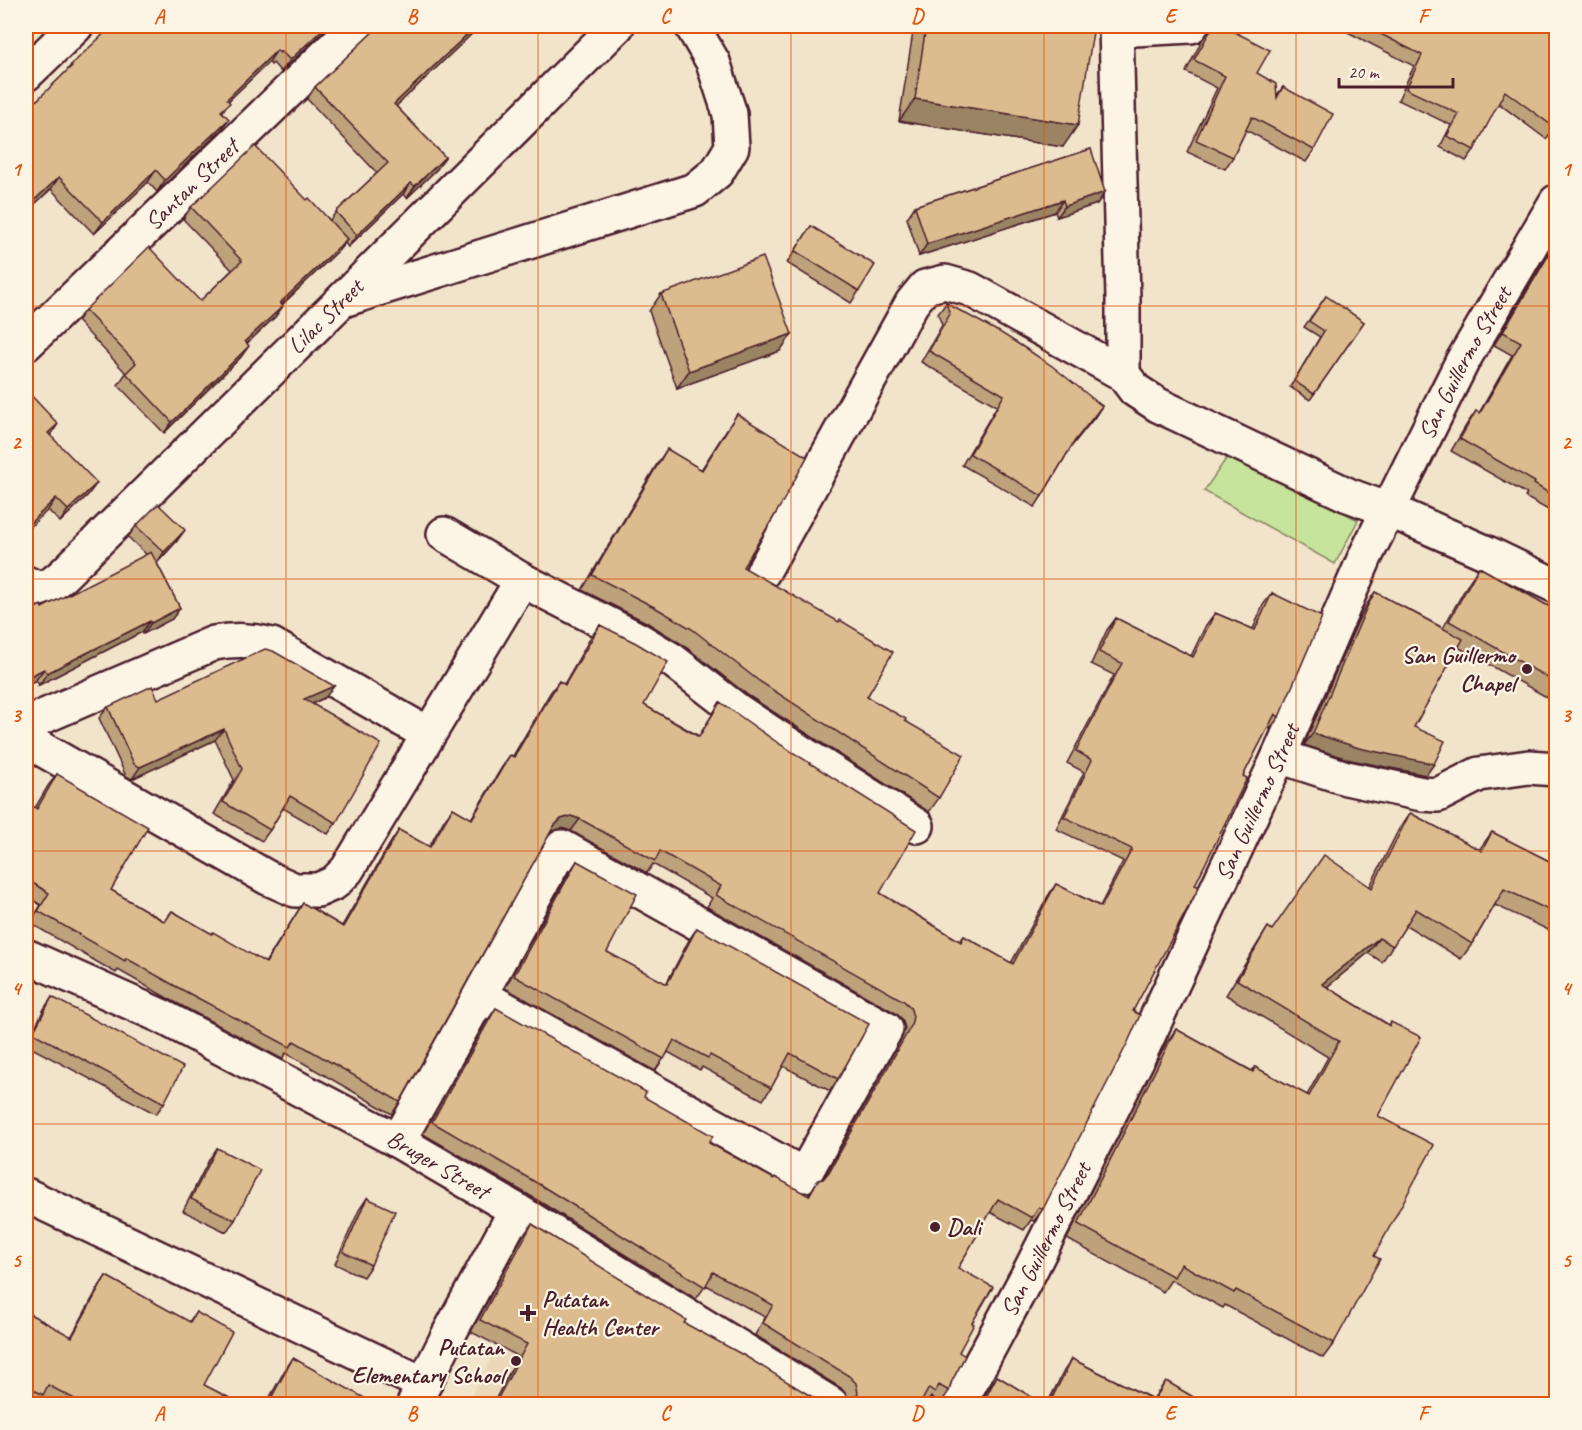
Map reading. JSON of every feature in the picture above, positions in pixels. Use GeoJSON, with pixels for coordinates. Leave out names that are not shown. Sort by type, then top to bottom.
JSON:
{"type":"FeatureCollection","features":[{"type":"Feature","properties":{"kind":"street"},"geometry":{"type":"LineString","coordinates":[[26,74],[76,26]]}},
{"type":"Feature","properties":{"kind":"street","name":"Santan Street"},"geometry":{"type":"LineString","coordinates":[[26,344],[356,26]]}},
{"type":"Feature","properties":{"kind":"street","name":"Lilac Street"},"geometry":{"type":"LineString","coordinates":[[26,582],[39,589],[52,584],[63,575],[617,26]]}},
{"type":"Feature","properties":{"kind":"street"},"geometry":{"type":"LineString","coordinates":[[342,300],[695,190],[717,171],[732,147],[730,114],[713,62],[692,26]]}},
{"type":"Feature","properties":{"kind":"street"},"geometry":{"type":"LineString","coordinates":[[1123,374],[1116,28],[1191,26]]}},
{"type":"Feature","properties":{"kind":"street","name":"San Guillermo Street"},"geometry":{"type":"LineString","coordinates":[[959,1404],[1030,1271],[1136,1062],[1279,756],[1365,557],[1462,362],[1557,202]]}},
{"type":"Feature","properties":{"kind":"street"},"geometry":{"type":"LineString","coordinates":[[763,572],[912,303],[925,287],[945,282],[970,289],[1123,374],[1135,390],[1158,405],[1348,495],[1389,510],[1557,586]]}},
{"type":"Feature","properties":{"kind":"street"},"geometry":{"type":"LineString","coordinates":[[444,534],[522,580],[637,639],[672,660],[738,711],[917,826]]}},
{"type":"Feature","properties":{"kind":"street"},"geometry":{"type":"LineString","coordinates":[[26,740],[268,878],[296,890],[318,890],[334,883],[347,870],[522,580]]}},
{"type":"Feature","properties":{"kind":"street"},"geometry":{"type":"LineString","coordinates":[[26,724],[214,643],[232,639],[251,640],[272,645],[428,734]]}},
{"type":"Feature","properties":{"kind":"street"},"geometry":{"type":"LineString","coordinates":[[1279,756],[1346,778],[1422,794],[1438,795],[1479,774],[1529,767],[1557,769]]}},
{"type":"Feature","properties":{"kind":"street"},"geometry":{"type":"LineString","coordinates":[[398,1141],[562,847],[886,1029],[804,1175],[480,995]]}},
{"type":"Feature","properties":{"kind":"street","name":"Bruger Street"},"geometry":{"type":"LineString","coordinates":[[26,956],[161,1016],[398,1141],[516,1210],[831,1404]]}},
{"type":"Feature","properties":{"kind":"street"},"geometry":{"type":"LineString","coordinates":[[26,1195],[419,1394],[516,1210]]}},
{"type":"Feature","properties":{"kind":"shaded area","name":"Putatan Elementary School"},"geometry":{"type":"Polygon","coordinates":[[[498,1344],[650,1404],[467,1404],[498,1344]]]}},
{"type":"Feature","properties":{"kind":"green space"},"geometry":{"type":"Polygon","coordinates":[[[1230,453],[1358,520],[1335,564],[1204,491],[1230,453]]]}},
{"type":"Feature","properties":{"kind":"building"},"geometry":{"type":"Polygon","coordinates":[[[112,26],[326,26],[290,60],[277,50],[227,99],[230,103],[221,111],[229,119],[165,180],[156,170],[103,222],[59,177],[26,208],[26,111],[112,26]]]}},
{"type":"Feature","properties":{"kind":"building"},"geometry":{"type":"Polygon","coordinates":[[[379,26],[476,26],[394,104],[445,157],[415,186],[411,183],[357,235],[336,212],[388,163],[315,87],[379,26]]]}},
{"type":"Feature","properties":{"kind":"building"},"geometry":{"type":"Polygon","coordinates":[[[926,26],[1094,26],[1078,125],[915,99],[926,26]]]}},
{"type":"Feature","properties":{"kind":"building"},"geometry":{"type":"Polygon","coordinates":[[[1213,26],[1223,26],[1270,50],[1257,73],[1276,84],[1277,98],[1283,87],[1333,114],[1314,150],[1252,117],[1233,157],[1196,140],[1225,76],[1194,60],[1213,26]]]}},
{"type":"Feature","properties":{"kind":"building"},"geometry":{"type":"Polygon","coordinates":[[[1365,26],[1557,26],[1557,124],[1554,127],[1505,91],[1474,150],[1447,136],[1459,114],[1406,89],[1422,55],[1365,26]]]}},
{"type":"Feature","properties":{"kind":"building"},"geometry":{"type":"Polygon","coordinates":[[[255,146],[307,200],[309,198],[347,239],[280,303],[283,306],[245,341],[249,346],[172,422],[126,373],[136,363],[85,310],[149,247],[200,301],[242,261],[191,207],[255,146]]]}},
{"type":"Feature","properties":{"kind":"building"},"geometry":{"type":"Polygon","coordinates":[[[1091,149],[1105,192],[1065,206],[1063,200],[927,244],[915,206],[1091,149]]]}},
{"type":"Feature","properties":{"kind":"building"},"geometry":{"type":"Polygon","coordinates":[[[811,226],[875,265],[859,291],[795,251],[811,226]]]}},
{"type":"Feature","properties":{"kind":"building"},"geometry":{"type":"Polygon","coordinates":[[[1557,241],[1557,498],[1534,484],[1535,482],[1460,439],[1476,411],[1480,413],[1521,342],[1503,332],[1557,241]]]}},
{"type":"Feature","properties":{"kind":"building"},"geometry":{"type":"Polygon","coordinates":[[[763,257],[792,334],[689,371],[661,294],[763,257]]]}},
{"type":"Feature","properties":{"kind":"building"},"geometry":{"type":"Polygon","coordinates":[[[1326,296],[1364,322],[1314,394],[1294,381],[1324,331],[1309,321],[1326,296]]]}},
{"type":"Feature","properties":{"kind":"building"},"geometry":{"type":"Polygon","coordinates":[[[946,303],[1031,352],[1102,406],[1074,442],[1042,496],[970,454],[1004,395],[929,351],[950,314],[946,303]]]}},
{"type":"Feature","properties":{"kind":"building"},"geometry":{"type":"Polygon","coordinates":[[[26,390],[58,424],[48,433],[97,483],[68,510],[56,498],[26,527],[26,390]]]}},
{"type":"Feature","properties":{"kind":"building"},"geometry":{"type":"Polygon","coordinates":[[[737,414],[807,457],[743,567],[893,652],[867,697],[964,755],[939,798],[759,681],[692,629],[592,575],[667,449],[702,470],[737,414]]]}},
{"type":"Feature","properties":{"kind":"building"},"geometry":{"type":"Polygon","coordinates":[[[158,504],[185,530],[164,552],[136,526],[158,504]]]}},
{"type":"Feature","properties":{"kind":"building"},"geometry":{"type":"Polygon","coordinates":[[[151,552],[180,608],[47,673],[44,669],[26,678],[26,613],[41,605],[42,608],[151,552]]]}},
{"type":"Feature","properties":{"kind":"building","name":"San Guillermo Chapel"},"geometry":{"type":"Polygon","coordinates":[[[1479,567],[1557,611],[1557,683],[1449,621],[1479,567]]]}},
{"type":"Feature","properties":{"kind":"building"},"geometry":{"type":"Polygon","coordinates":[[[1375,592],[1463,639],[1414,727],[1445,741],[1434,764],[1359,748],[1313,733],[1375,592]]]}},
{"type":"Feature","properties":{"kind":"building"},"geometry":{"type":"Polygon","coordinates":[[[1272,593],[1322,617],[1279,717],[1275,714],[1243,776],[1247,778],[1195,885],[1199,887],[1133,1011],[1140,1015],[1128,1042],[1043,1209],[1039,1207],[1032,1218],[998,1199],[958,1268],[993,1287],[972,1323],[974,1324],[959,1352],[965,1356],[949,1391],[939,1385],[935,1392],[929,1388],[920,1404],[853,1404],[858,1393],[856,1383],[849,1376],[763,1323],[773,1305],[713,1272],[705,1287],[542,1186],[432,1122],[496,1008],[646,1092],[644,1097],[713,1136],[709,1143],[809,1196],[818,1180],[823,1179],[829,1172],[911,1026],[913,1016],[910,1007],[904,1001],[716,895],[721,886],[660,851],[655,861],[580,819],[571,816],[561,819],[554,826],[400,1102],[294,1041],[290,1047],[126,958],[125,961],[38,911],[49,893],[26,879],[26,817],[32,806],[37,809],[57,774],[148,827],[111,890],[165,922],[172,911],[266,963],[303,903],[343,927],[399,830],[430,847],[453,808],[472,819],[510,755],[514,757],[559,681],[565,685],[600,625],[668,662],[644,705],[699,737],[720,702],[778,743],[916,830],[880,893],[961,942],[964,936],[1013,964],[1056,884],[1101,907],[1132,849],[1064,817],[1092,760],[1076,751],[1122,663],[1099,652],[1116,618],[1193,657],[1215,613],[1255,630],[1272,593]]]}},
{"type":"Feature","properties":{"kind":"building"},"geometry":{"type":"Polygon","coordinates":[[[265,649],[273,651],[334,686],[304,699],[381,744],[336,823],[290,796],[270,830],[223,802],[242,769],[224,729],[140,767],[134,764],[108,707],[152,686],[158,699],[265,649]]]}},
{"type":"Feature","properties":{"kind":"building"},"geometry":{"type":"Polygon","coordinates":[[[1410,813],[1482,851],[1492,832],[1557,865],[1557,914],[1504,889],[1472,944],[1416,909],[1393,946],[1379,938],[1322,984],[1390,1026],[1391,1022],[1421,1037],[1378,1116],[1434,1145],[1374,1256],[1380,1259],[1334,1343],[1236,1290],[1234,1293],[1181,1264],[1174,1277],[1078,1224],[1176,1029],[1253,1072],[1255,1067],[1309,1096],[1339,1041],[1237,980],[1268,927],[1272,930],[1324,855],[1372,888],[1410,813]]]}},
{"type":"Feature","properties":{"kind":"building"},"geometry":{"type":"Polygon","coordinates":[[[577,861],[637,894],[607,952],[667,984],[697,928],[869,1024],[838,1079],[790,1053],[771,1088],[710,1055],[708,1058],[674,1040],[664,1059],[514,976],[577,861]]]}},
{"type":"Feature","properties":{"kind":"building"},"geometry":{"type":"Polygon","coordinates":[[[52,997],[183,1067],[164,1103],[33,1033],[52,997]]]}},
{"type":"Feature","properties":{"kind":"building"},"geometry":{"type":"Polygon","coordinates":[[[217,1148],[260,1170],[235,1220],[191,1199],[217,1148]]]}},
{"type":"Feature","properties":{"kind":"building"},"geometry":{"type":"Polygon","coordinates":[[[367,1198],[395,1211],[371,1265],[343,1252],[367,1198]]]}},
{"type":"Feature","properties":{"kind":"building"},"geometry":{"type":"Polygon","coordinates":[[[532,1224],[686,1320],[684,1323],[745,1356],[824,1404],[507,1404],[497,1400],[527,1344],[480,1320],[532,1224]]]}},
{"type":"Feature","properties":{"kind":"building"},"geometry":{"type":"Polygon","coordinates":[[[106,1276],[190,1322],[196,1312],[232,1332],[204,1385],[241,1404],[84,1404],[48,1385],[43,1395],[26,1385],[26,1312],[72,1337],[106,1276]]]}},
{"type":"Feature","properties":{"kind":"building"},"geometry":{"type":"Polygon","coordinates":[[[293,1358],[368,1400],[366,1404],[268,1404],[293,1358]]]}},
{"type":"Feature","properties":{"kind":"building"},"geometry":{"type":"Polygon","coordinates":[[[1072,1359],[1154,1400],[1166,1381],[1205,1404],[1049,1404],[1072,1359]]]}},
{"type":"Feature","properties":{"kind":"building"},"geometry":{"type":"Polygon","coordinates":[[[997,1376],[1043,1404],[980,1404],[984,1401],[997,1376]]]}},
{"type":"Feature","properties":{"kind":"place","name":"San Guillermo Chapel"},"geometry":{"type":"Point","coordinates":[1527,669]}},
{"type":"Feature","properties":{"kind":"place","name":"Dali"},"geometry":{"type":"Point","coordinates":[935,1227]}},
{"type":"Feature","properties":{"kind":"place","name":"Putatan Health Center"},"geometry":{"type":"Point","coordinates":[528,1313]}},
{"type":"Feature","properties":{"kind":"place","name":"Putatan Elementary School"},"geometry":{"type":"Point","coordinates":[516,1361]}}]}
